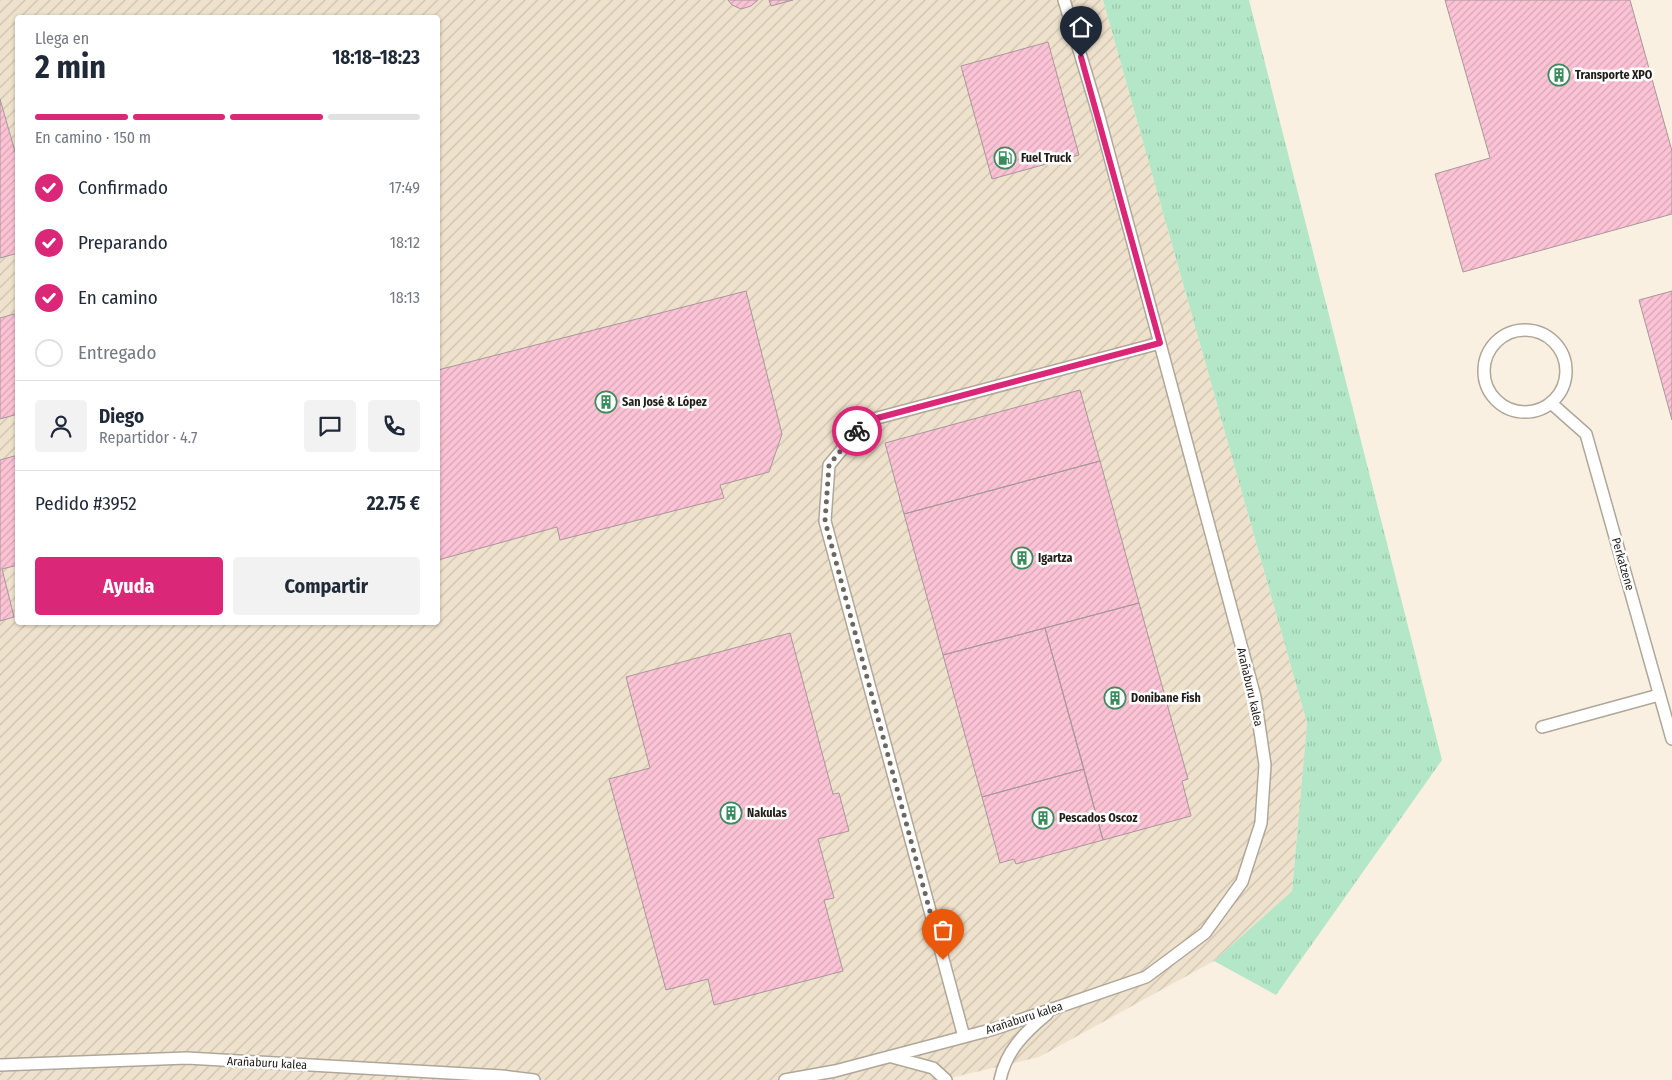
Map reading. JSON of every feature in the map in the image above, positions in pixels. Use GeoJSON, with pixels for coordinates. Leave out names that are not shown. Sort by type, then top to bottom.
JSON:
{"type":"FeatureCollection","features":[{"type":"Feature","properties":{"kind":"lane","name":"Arañaburu kalea"},"geometry":{"type":"LineString","coordinates":[[785,1080],[835,1071],[994,1029],[1146,977],[1205,933],[1242,882],[1261,823],[1265,766],[1255,697],[1098,113],[1064,0]]}},
{"type":"Feature","properties":{"kind":"lane"},"geometry":{"type":"LineString","coordinates":[[1531,330],[1545,334],[1556,343],[1564,356],[1566,370],[1561,392],[1551,403],[1539,410],[1520,412],[1506,408],[1495,400],[1487,388],[1484,378],[1484,363],[1489,350],[1498,339],[1511,332],[1531,330]]}},
{"type":"Feature","properties":{"kind":"lane"},"geometry":{"type":"LineString","coordinates":[[964,1037],[825,521],[829,465],[866,421],[1160,343]]}},
{"type":"Feature","properties":{"kind":"lane","name":"Perkatzene"},"geometry":{"type":"LineString","coordinates":[[1551,403],[1586,434],[1672,739]]}},
{"type":"Feature","properties":{"kind":"lane"},"geometry":{"type":"LineString","coordinates":[[1542,727],[1659,695]]}},
{"type":"Feature","properties":{"kind":"lane"},"geometry":{"type":"LineString","coordinates":[[1000,1080],[1002,1067],[1024,1034],[1052,1009]]}},
{"type":"Feature","properties":{"kind":"lane"},"geometry":{"type":"LineString","coordinates":[[890,1056],[932,1068],[946,1080]]}},
{"type":"Feature","properties":{"kind":"lane","name":"Arañaburu kalea"},"geometry":{"type":"LineString","coordinates":[[0,1065],[187,1058],[502,1076],[534,1080]]}},
{"type":"Feature","properties":{"kind":"shaded area"},"geometry":{"type":"Polygon","coordinates":[[[0,0],[1103,0],[1307,723],[1292,891],[1214,961],[1039,1057],[942,1080],[0,1080],[0,0]]]}},
{"type":"Feature","properties":{"kind":"green space"},"geometry":{"type":"Polygon","coordinates":[[[1103,0],[1249,0],[1442,760],[1276,995],[1214,961],[1292,891],[1307,723],[1103,0]]]}},
{"type":"Feature","properties":{"kind":"building"},"geometry":{"type":"Polygon","coordinates":[[[728,0],[758,0],[751,6],[741,9],[732,5],[728,0]]]}},
{"type":"Feature","properties":{"kind":"building"},"geometry":{"type":"Polygon","coordinates":[[[769,0],[793,0],[771,6],[769,0]]]}},
{"type":"Feature","properties":{"kind":"building","name":"Transporte XPO"},"geometry":{"type":"Polygon","coordinates":[[[1445,0],[1630,0],[1672,151],[1672,214],[1463,272],[1435,174],[1490,158],[1445,0]]]}},
{"type":"Feature","properties":{"kind":"building"},"geometry":{"type":"Polygon","coordinates":[[[1048,42],[1079,155],[992,179],[961,66],[1048,42]]]}},
{"type":"Feature","properties":{"kind":"building"},"geometry":{"type":"Polygon","coordinates":[[[0,99],[15,152],[15,254],[0,258],[0,99]]]}},
{"type":"Feature","properties":{"kind":"building","name":"San José & López"},"geometry":{"type":"Polygon","coordinates":[[[746,291],[782,434],[769,472],[720,485],[724,498],[560,540],[557,527],[440,559],[440,369],[746,291]]]}},
{"type":"Feature","properties":{"kind":"building"},"geometry":{"type":"Polygon","coordinates":[[[1672,291],[1672,420],[1639,300],[1672,291]]]}},
{"type":"Feature","properties":{"kind":"building"},"geometry":{"type":"Polygon","coordinates":[[[15,314],[15,415],[0,419],[0,318],[15,314]]]}},
{"type":"Feature","properties":{"kind":"building"},"geometry":{"type":"Polygon","coordinates":[[[1080,390],[1100,461],[904,514],[885,443],[1080,390]]]}},
{"type":"Feature","properties":{"kind":"building"},"geometry":{"type":"Polygon","coordinates":[[[15,456],[15,566],[2,569],[14,617],[0,621],[0,460],[15,456]]]}},
{"type":"Feature","properties":{"kind":"building","name":"Igartza"},"geometry":{"type":"Polygon","coordinates":[[[1100,461],[1139,603],[943,655],[904,514],[1100,461]]]}},
{"type":"Feature","properties":{"kind":"building","name":"Donibane Fish"},"geometry":{"type":"Polygon","coordinates":[[[1139,603],[1188,779],[1182,781],[1191,816],[1103,840],[1045,628],[1139,603]]]}},
{"type":"Feature","properties":{"kind":"building"},"geometry":{"type":"Polygon","coordinates":[[[1045,628],[1084,769],[982,797],[943,655],[1045,628]]]}},
{"type":"Feature","properties":{"kind":"building","name":"Nakulas"},"geometry":{"type":"Polygon","coordinates":[[[790,633],[833,794],[839,793],[849,831],[818,839],[834,898],[824,900],[843,971],[714,1005],[708,979],[666,990],[609,779],[650,768],[626,677],[790,633]]]}},
{"type":"Feature","properties":{"kind":"building","name":"Pescados Oscoz"},"geometry":{"type":"Polygon","coordinates":[[[1084,769],[1103,840],[1016,864],[1014,859],[1000,863],[982,797],[1084,769]]]}},
{"type":"Feature","properties":{"kind":"way so far"},"geometry":{"type":"LineString","coordinates":[[857,431],[829,465],[825,521],[943,960]]}},
{"type":"Feature","properties":{"kind":"place","name":"Transporte XPO"},"geometry":{"type":"Point","coordinates":[1559,75]}},
{"type":"Feature","properties":{"kind":"place","name":"Fuel Truck"},"geometry":{"type":"Point","coordinates":[1005,158]}},
{"type":"Feature","properties":{"kind":"place","name":"San José & López"},"geometry":{"type":"Point","coordinates":[606,402]}},
{"type":"Feature","properties":{"kind":"place","name":"Igartza"},"geometry":{"type":"Point","coordinates":[1022,558]}},
{"type":"Feature","properties":{"kind":"place","name":"Donibane Fish"},"geometry":{"type":"Point","coordinates":[1115,698]}},
{"type":"Feature","properties":{"kind":"place","name":"Nakulas"},"geometry":{"type":"Point","coordinates":[731,813]}},
{"type":"Feature","properties":{"kind":"place","name":"Pescados Oscoz"},"geometry":{"type":"Point","coordinates":[1043,818]}},
{"type":"Feature","properties":{"kind":"route"},"geometry":{"type":"LineString","coordinates":[[857,431],[866,421],[1160,343],[1081,57]]}}]}
